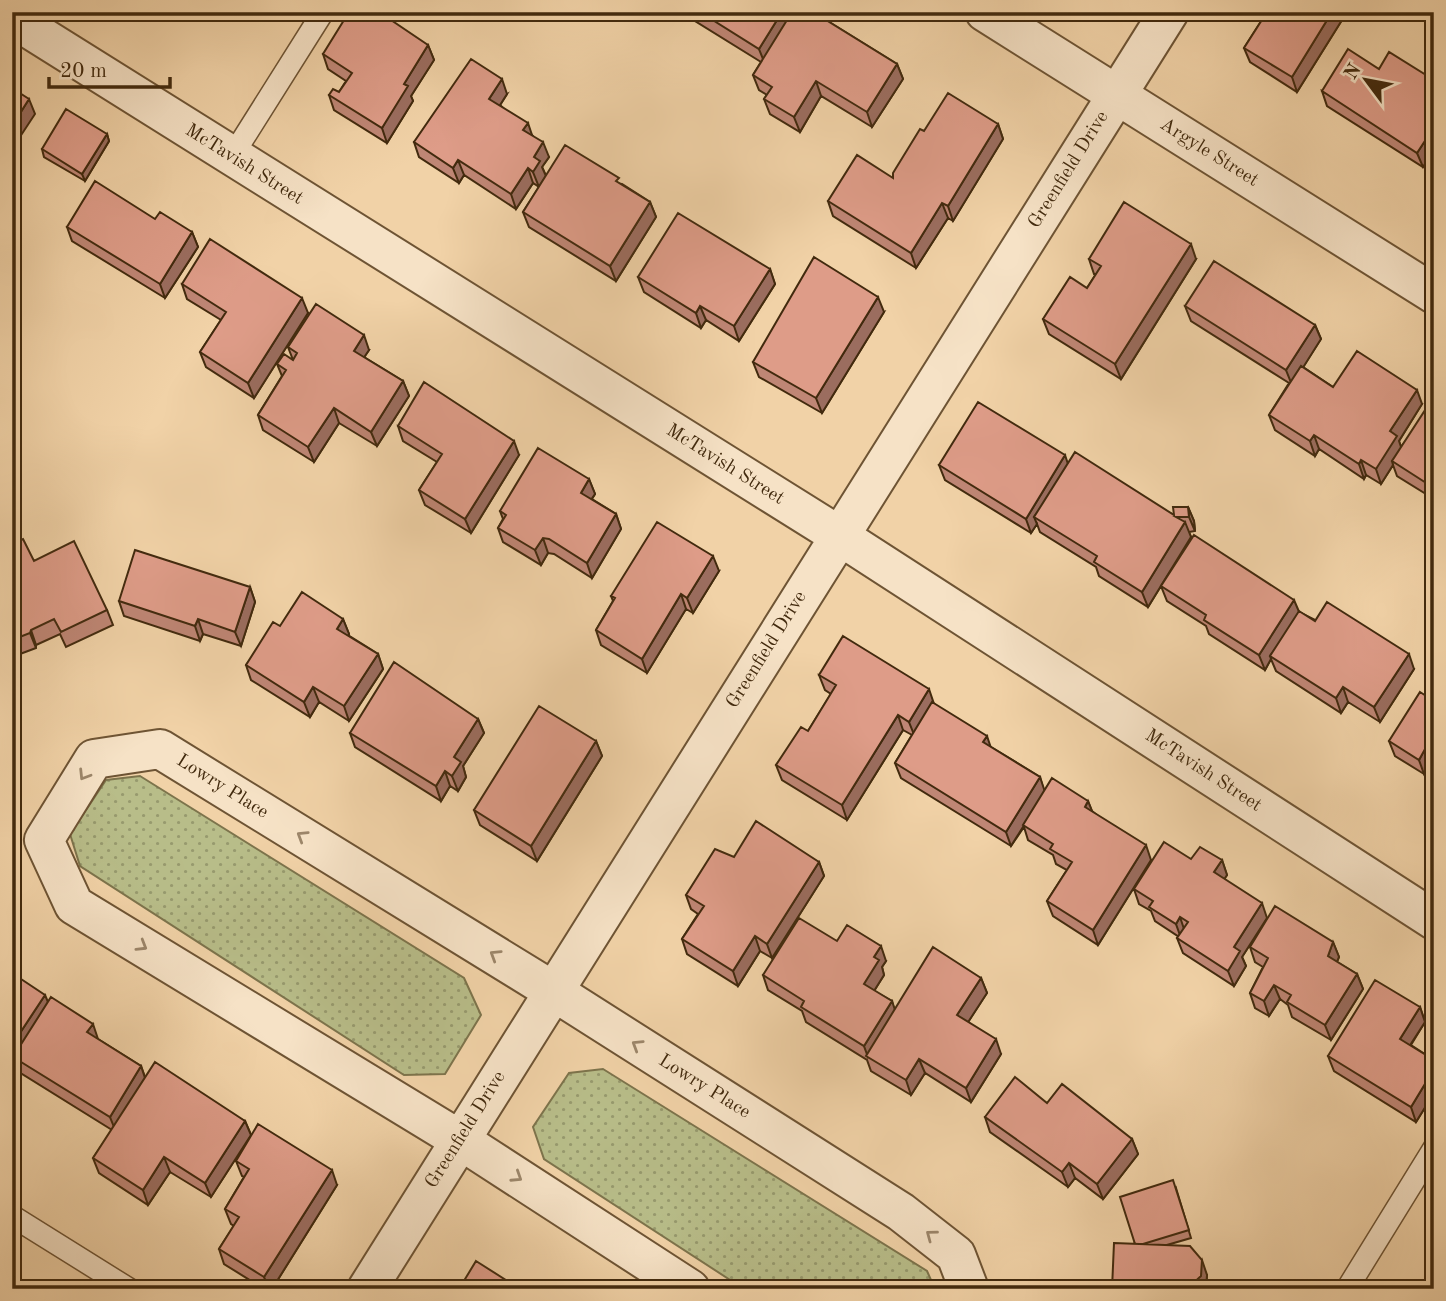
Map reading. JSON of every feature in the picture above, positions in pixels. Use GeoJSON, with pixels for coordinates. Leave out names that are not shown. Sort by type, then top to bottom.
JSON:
{"type":"FeatureCollection","features":[{"type":"Feature","properties":{"kind":"street","name":"Argyle Street"},"geometry":{"type":"LineString","coordinates":[[985,12],[1434,294]]}},
{"type":"Feature","properties":{"kind":"street","name":"Greenfield Drive"},"geometry":{"type":"LineString","coordinates":[[368,1289],[1169,12]]}},
{"type":"Feature","properties":{"kind":"street","name":"McTavish Street"},"geometry":{"type":"LineString","coordinates":[[12,18],[231,158],[838,536],[1434,920]]}},
{"type":"Feature","properties":{"kind":"street","name":"Lowry Place"},"geometry":{"type":"LineString","coordinates":[[690,1289],[460,1140],[74,905],[44,840],[94,759],[160,749],[553,991],[901,1212],[957,1255],[969,1289]]}},
{"type":"Feature","properties":{"kind":"lane"},"geometry":{"type":"LineString","coordinates":[[231,158],[323,12]]}},
{"type":"Feature","properties":{"kind":"lane"},"geometry":{"type":"LineString","coordinates":[[1347,1289],[1434,1148]]}},
{"type":"Feature","properties":{"kind":"lane"},"geometry":{"type":"LineString","coordinates":[[12,1216],[129,1289]]}},
{"type":"Feature","properties":{"kind":"green space"},"geometry":{"type":"Polygon","coordinates":[[[140,776],[464,978],[481,1015],[445,1074],[404,1075],[80,866],[70,834],[106,780],[140,776]]]}},
{"type":"Feature","properties":{"kind":"green space"},"geometry":{"type":"Polygon","coordinates":[[[603,1069],[927,1271],[935,1289],[744,1289],[544,1159],[533,1127],[569,1073],[603,1069]]]}},
{"type":"Feature","properties":{"kind":"building"},"geometry":{"type":"Polygon","coordinates":[[[349,12],[379,12],[428,45],[404,84],[408,86],[382,128],[329,95],[333,89],[339,92],[352,73],[323,54],[349,12]]]}},
{"type":"Feature","properties":{"kind":"building"},"geometry":{"type":"Polygon","coordinates":[[[700,12],[782,12],[759,49],[700,12]]]}},
{"type":"Feature","properties":{"kind":"building"},"geometry":{"type":"Polygon","coordinates":[[[792,12],[813,12],[897,64],[867,112],[816,81],[794,117],[764,99],[772,87],[753,75],[792,12]]]}},
{"type":"Feature","properties":{"kind":"building"},"geometry":{"type":"Polygon","coordinates":[[[1267,12],[1332,12],[1292,77],[1244,48],[1267,12]]]}},
{"type":"Feature","properties":{"kind":"building"},"geometry":{"type":"Polygon","coordinates":[[[1348,49],[1379,69],[1389,52],[1434,80],[1434,127],[1417,153],[1322,91],[1348,49]]]}},
{"type":"Feature","properties":{"kind":"building"},"geometry":{"type":"Polygon","coordinates":[[[471,59],[502,79],[489,99],[528,123],[523,130],[543,142],[534,157],[540,161],[533,172],[528,168],[511,194],[458,160],[453,168],[414,142],[471,59]]]}},
{"type":"Feature","properties":{"kind":"building"},"geometry":{"type":"Polygon","coordinates":[[[12,88],[29,99],[12,126],[12,88]]]}},
{"type":"Feature","properties":{"kind":"building"},"geometry":{"type":"Polygon","coordinates":[[[948,93],[998,124],[948,206],[942,203],[911,253],[828,201],[857,155],[893,178],[893,173],[920,129],[924,131],[948,93]]]}},
{"type":"Feature","properties":{"kind":"building"},"geometry":{"type":"Polygon","coordinates":[[[66,109],[107,134],[82,174],[42,149],[66,109]]]}},
{"type":"Feature","properties":{"kind":"building"},"geometry":{"type":"Polygon","coordinates":[[[565,145],[619,178],[616,181],[650,202],[610,266],[523,212],[565,145]]]}},
{"type":"Feature","properties":{"kind":"building"},"geometry":{"type":"Polygon","coordinates":[[[1434,150],[1434,162],[1428,159],[1434,150]]]}},
{"type":"Feature","properties":{"kind":"building"},"geometry":{"type":"Polygon","coordinates":[[[95,181],[155,219],[160,212],[192,232],[160,284],[67,227],[95,181]]]}},
{"type":"Feature","properties":{"kind":"building"},"geometry":{"type":"Polygon","coordinates":[[[1124,202],[1191,244],[1115,364],[1043,319],[1070,277],[1087,288],[1101,266],[1089,259],[1124,202]]]}},
{"type":"Feature","properties":{"kind":"building"},"geometry":{"type":"Polygon","coordinates":[[[678,213],[770,269],[734,326],[700,306],[696,313],[638,277],[678,213]]]}},
{"type":"Feature","properties":{"kind":"building"},"geometry":{"type":"Polygon","coordinates":[[[210,239],[302,298],[248,383],[200,352],[226,312],[182,284],[210,239]]]}},
{"type":"Feature","properties":{"kind":"building"},"geometry":{"type":"Polygon","coordinates":[[[814,257],[878,297],[816,398],[753,362],[814,257]]]}},
{"type":"Feature","properties":{"kind":"building"},"geometry":{"type":"Polygon","coordinates":[[[1214,261],[1315,325],[1286,370],[1185,306],[1214,261]]]}},
{"type":"Feature","properties":{"kind":"building"},"geometry":{"type":"Polygon","coordinates":[[[316,304],[364,335],[354,351],[403,381],[371,432],[334,408],[308,447],[258,415],[286,370],[277,364],[284,354],[293,360],[297,353],[288,347],[316,304]]]}},
{"type":"Feature","properties":{"kind":"building"},"geometry":{"type":"Polygon","coordinates":[[[1357,351],[1417,390],[1390,431],[1397,436],[1376,469],[1361,460],[1359,464],[1314,435],[1310,441],[1269,415],[1301,366],[1333,387],[1357,351]]]}},
{"type":"Feature","properties":{"kind":"building"},"geometry":{"type":"Polygon","coordinates":[[[424,382],[514,441],[465,519],[419,490],[442,454],[398,426],[424,382]]]}},
{"type":"Feature","properties":{"kind":"building"},"geometry":{"type":"Polygon","coordinates":[[[1431,401],[1434,403],[1434,488],[1392,461],[1431,401]]]}},
{"type":"Feature","properties":{"kind":"building"},"geometry":{"type":"Polygon","coordinates":[[[978,402],[1065,455],[1026,519],[939,465],[978,402]]]}},
{"type":"Feature","properties":{"kind":"building"},"geometry":{"type":"Polygon","coordinates":[[[538,448],[589,479],[581,493],[616,514],[587,563],[549,539],[543,538],[535,550],[498,528],[506,515],[500,511],[538,448]]]}},
{"type":"Feature","properties":{"kind":"building"},"geometry":{"type":"Polygon","coordinates":[[[1075,452],[1174,515],[1173,507],[1188,507],[1189,517],[1176,517],[1185,522],[1142,592],[1094,562],[1097,556],[1034,517],[1075,452]]]}},
{"type":"Feature","properties":{"kind":"building"},"geometry":{"type":"Polygon","coordinates":[[[657,522],[713,556],[687,598],[681,594],[642,659],[596,630],[615,598],[611,596],[657,522]]]}},
{"type":"Feature","properties":{"kind":"building"},"geometry":{"type":"Polygon","coordinates":[[[1194,535],[1294,600],[1259,655],[1204,620],[1206,615],[1161,586],[1194,535]]]}},
{"type":"Feature","properties":{"kind":"building"},"geometry":{"type":"Polygon","coordinates":[[[23,539],[34,561],[74,541],[107,610],[61,632],[54,619],[12,640],[12,544],[23,539]]]}},
{"type":"Feature","properties":{"kind":"building"},"geometry":{"type":"Polygon","coordinates":[[[135,550],[250,587],[235,632],[198,619],[195,626],[119,601],[135,550]]]}},
{"type":"Feature","properties":{"kind":"building"},"geometry":{"type":"Polygon","coordinates":[[[302,592],[343,619],[337,629],[378,654],[344,706],[313,687],[304,702],[246,665],[273,622],[280,626],[302,592]]]}},
{"type":"Feature","properties":{"kind":"building"},"geometry":{"type":"Polygon","coordinates":[[[1327,602],[1409,654],[1374,707],[1343,687],[1336,698],[1270,656],[1299,611],[1315,621],[1327,602]]]}},
{"type":"Feature","properties":{"kind":"building"},"geometry":{"type":"Polygon","coordinates":[[[843,636],[929,689],[909,722],[898,715],[842,805],[776,765],[801,727],[808,731],[836,685],[819,675],[843,636]]]}},
{"type":"Feature","properties":{"kind":"building"},"geometry":{"type":"Polygon","coordinates":[[[394,662],[478,719],[454,757],[461,762],[452,776],[445,771],[436,786],[350,733],[394,662]]]}},
{"type":"Feature","properties":{"kind":"building"},"geometry":{"type":"Polygon","coordinates":[[[1420,692],[1434,701],[1434,754],[1425,749],[1419,760],[1389,741],[1420,692]]]}},
{"type":"Feature","properties":{"kind":"building"},"geometry":{"type":"Polygon","coordinates":[[[932,702],[987,736],[983,742],[1040,777],[1006,832],[895,763],[932,702]]]}},
{"type":"Feature","properties":{"kind":"building"},"geometry":{"type":"Polygon","coordinates":[[[539,706],[596,741],[531,846],[474,810],[539,706]]]}},
{"type":"Feature","properties":{"kind":"building"},"geometry":{"type":"Polygon","coordinates":[[[1434,754],[1434,773],[1425,768],[1434,754]]]}},
{"type":"Feature","properties":{"kind":"building"},"geometry":{"type":"Polygon","coordinates":[[[1052,778],[1088,801],[1085,807],[1146,845],[1093,930],[1047,901],[1072,862],[1050,849],[1053,844],[1023,825],[1052,778]]]}},
{"type":"Feature","properties":{"kind":"building"},"geometry":{"type":"Polygon","coordinates":[[[756,821],[819,862],[767,944],[755,936],[733,971],[682,939],[704,906],[686,895],[715,849],[734,857],[756,821]]]}},
{"type":"Feature","properties":{"kind":"building"},"geometry":{"type":"Polygon","coordinates":[[[1164,842],[1191,859],[1200,847],[1222,860],[1214,872],[1262,903],[1234,947],[1240,951],[1228,971],[1177,938],[1188,922],[1180,917],[1176,924],[1149,907],[1153,901],[1134,889],[1164,842]]]}},
{"type":"Feature","properties":{"kind":"building"},"geometry":{"type":"Polygon","coordinates":[[[1275,906],[1333,942],[1328,956],[1357,974],[1325,1025],[1287,1002],[1291,995],[1274,985],[1264,1001],[1250,993],[1268,958],[1250,947],[1275,906]]]}},
{"type":"Feature","properties":{"kind":"building"},"geometry":{"type":"Polygon","coordinates":[[[799,918],[837,941],[847,925],[881,946],[874,957],[879,960],[864,984],[892,1001],[864,1046],[801,1007],[804,1001],[763,975],[799,918]]]}},
{"type":"Feature","properties":{"kind":"building"},"geometry":{"type":"Polygon","coordinates":[[[933,947],[981,978],[957,1015],[996,1039],[966,1088],[919,1059],[906,1080],[866,1056],[933,947]]]}},
{"type":"Feature","properties":{"kind":"building"},"geometry":{"type":"Polygon","coordinates":[[[12,973],[45,995],[16,1039],[12,1037],[12,973]]]}},
{"type":"Feature","properties":{"kind":"building"},"geometry":{"type":"Polygon","coordinates":[[[1375,980],[1420,1007],[1400,1039],[1434,1060],[1434,1069],[1411,1107],[1328,1056],[1375,980]]]}},
{"type":"Feature","properties":{"kind":"building"},"geometry":{"type":"Polygon","coordinates":[[[51,997],[93,1024],[87,1032],[141,1066],[110,1117],[13,1057],[51,997]]]}},
{"type":"Feature","properties":{"kind":"building"},"geometry":{"type":"Polygon","coordinates":[[[155,1062],[245,1121],[205,1183],[164,1157],[143,1190],[93,1158],[155,1062]]]}},
{"type":"Feature","properties":{"kind":"building"},"geometry":{"type":"Polygon","coordinates":[[[1015,1077],[1047,1103],[1062,1084],[1132,1139],[1097,1184],[1069,1163],[1062,1172],[985,1117],[1015,1077]]]}},
{"type":"Feature","properties":{"kind":"building"},"geometry":{"type":"Polygon","coordinates":[[[258,1124],[332,1170],[264,1277],[219,1249],[239,1217],[225,1209],[249,1169],[236,1161],[258,1124]]]}},
{"type":"Feature","properties":{"kind":"building"},"geometry":{"type":"Polygon","coordinates":[[[1173,1180],[1189,1230],[1135,1244],[1120,1197],[1173,1180]]]}},
{"type":"Feature","properties":{"kind":"building"},"geometry":{"type":"Polygon","coordinates":[[[1114,1243],[1190,1246],[1202,1260],[1201,1276],[1184,1289],[1112,1289],[1114,1243]]]}},
{"type":"Feature","properties":{"kind":"building"},"geometry":{"type":"Polygon","coordinates":[[[476,1261],[520,1289],[459,1289],[476,1261]]]}}]}
